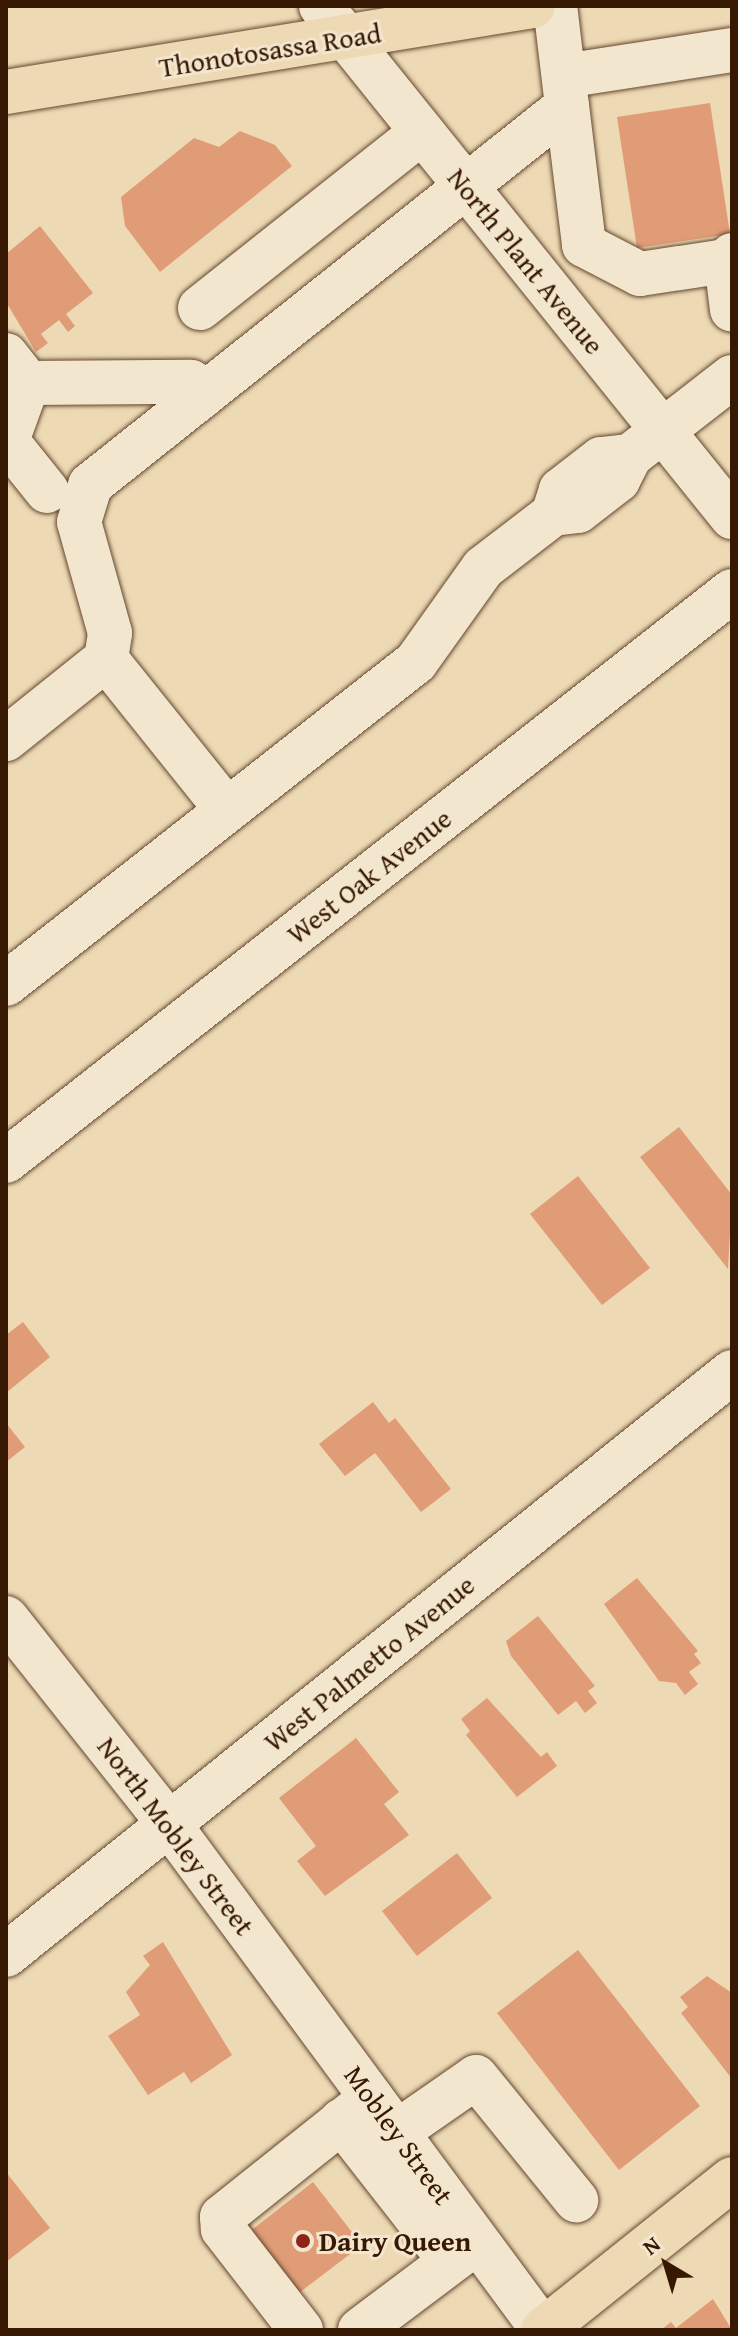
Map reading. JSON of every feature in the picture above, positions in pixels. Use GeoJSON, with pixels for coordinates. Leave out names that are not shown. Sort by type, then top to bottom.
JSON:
{"type":"FeatureCollection","features":[{"type":"Feature","properties":{"kind":"main road","name":"Thonotosassa Road"},"geometry":{"type":"LineString","coordinates":[[6,92],[334,22],[533,6]]}},
{"type":"Feature","properties":{"kind":"main road"},"geometry":{"type":"LineString","coordinates":[[543,2330],[732,2179]]}},
{"type":"Feature","properties":{"kind":"street"},"geometry":{"type":"LineString","coordinates":[[555,6],[584,245],[640,274],[729,258],[732,310]]}},
{"type":"Feature","properties":{"kind":"street","name":"North Plant Avenue"},"geometry":{"type":"LineString","coordinates":[[334,22],[466,188],[646,444],[732,517]]}},
{"type":"Feature","properties":{"kind":"street"},"geometry":{"type":"LineString","coordinates":[[6,739],[106,659],[110,633],[79,522],[90,485],[466,188],[565,91],[732,50]]}},
{"type":"Feature","properties":{"kind":"street"},"geometry":{"type":"LineString","coordinates":[[200,308],[422,132]]}},
{"type":"Feature","properties":{"kind":"street"},"geometry":{"type":"LineString","coordinates":[[47,491],[7,441],[17,369],[191,382],[203,396]]}},
{"type":"Feature","properties":{"kind":"street"},"geometry":{"type":"LineString","coordinates":[[6,984],[416,662],[483,568],[553,514],[561,490],[601,459],[646,444],[732,377]]}},
{"type":"Feature","properties":{"kind":"street","name":"West Oak Avenue"},"geometry":{"type":"LineString","coordinates":[[6,1161],[732,591]]}},
{"type":"Feature","properties":{"kind":"street"},"geometry":{"type":"LineString","coordinates":[[106,659],[227,810]]}},
{"type":"Feature","properties":{"kind":"street","name":"West Palmetto Avenue"},"geometry":{"type":"LineString","coordinates":[[6,1955],[732,1372]]}},
{"type":"Feature","properties":{"kind":"street","name":"North Mobley Street"},"geometry":{"type":"LineString","coordinates":[[6,1618],[169,1824],[341,2057]]}},
{"type":"Feature","properties":{"kind":"street","name":"Mobley Street"},"geometry":{"type":"LineString","coordinates":[[341,2057],[356,2109],[397,2132],[463,2250],[543,2330]]}},
{"type":"Feature","properties":{"kind":"street"},"geometry":{"type":"LineString","coordinates":[[397,2132],[476,2077],[576,2200]]}},
{"type":"Feature","properties":{"kind":"street"},"geometry":{"type":"LineString","coordinates":[[301,2330],[223,2229],[222,2217],[356,2109],[463,2250],[360,2330]]}},
{"type":"Feature","properties":{"kind":"building"},"geometry":{"type":"Polygon","coordinates":[[[710,103],[730,234],[637,248],[617,117],[710,103]]]}},
{"type":"Feature","properties":{"kind":"building"},"geometry":{"type":"Polygon","coordinates":[[[240,131],[275,145],[292,166],[160,272],[125,226],[121,197],[194,138],[219,147],[240,131]]]}},
{"type":"Feature","properties":{"kind":"building"},"geometry":{"type":"Polygon","coordinates":[[[40,226],[93,293],[66,314],[75,326],[68,332],[59,320],[41,334],[48,343],[36,352],[6,302],[6,254],[40,226]]]}},
{"type":"Feature","properties":{"kind":"building"},"geometry":{"type":"Polygon","coordinates":[[[679,1127],[732,1195],[728,1269],[640,1157],[679,1127]]]}},
{"type":"Feature","properties":{"kind":"building"},"geometry":{"type":"Polygon","coordinates":[[[578,1176],[650,1268],[602,1305],[530,1214],[578,1176]]]}},
{"type":"Feature","properties":{"kind":"building"},"geometry":{"type":"Polygon","coordinates":[[[23,1322],[50,1357],[6,1393],[6,1335],[23,1322]]]}},
{"type":"Feature","properties":{"kind":"building"},"geometry":{"type":"Polygon","coordinates":[[[373,1402],[389,1423],[395,1418],[451,1489],[421,1512],[375,1453],[345,1476],[319,1444],[373,1402]]]}},
{"type":"Feature","properties":{"kind":"building"},"geometry":{"type":"Polygon","coordinates":[[[6,1423],[25,1447],[6,1462],[6,1423]]]}},
{"type":"Feature","properties":{"kind":"building"},"geometry":{"type":"Polygon","coordinates":[[[637,1578],[698,1651],[694,1654],[701,1663],[689,1672],[698,1684],[685,1695],[676,1683],[659,1681],[604,1604],[637,1578]]]}},
{"type":"Feature","properties":{"kind":"building"},"geometry":{"type":"Polygon","coordinates":[[[538,1616],[595,1686],[588,1691],[597,1703],[585,1713],[576,1701],[558,1715],[511,1656],[506,1641],[538,1616]]]}},
{"type":"Feature","properties":{"kind":"building"},"geometry":{"type":"Polygon","coordinates":[[[487,1698],[541,1757],[547,1752],[557,1766],[517,1797],[466,1735],[470,1731],[461,1719],[487,1698]]]}},
{"type":"Feature","properties":{"kind":"building"},"geometry":{"type":"Polygon","coordinates":[[[356,1738],[399,1792],[384,1804],[409,1835],[325,1896],[297,1861],[316,1846],[279,1798],[356,1738]]]}},
{"type":"Feature","properties":{"kind":"building"},"geometry":{"type":"Polygon","coordinates":[[[457,1853],[492,1898],[417,1956],[382,1911],[457,1853]]]}},
{"type":"Feature","properties":{"kind":"building"},"geometry":{"type":"Polygon","coordinates":[[[163,1942],[232,2055],[191,2083],[184,2072],[148,2095],[108,2036],[140,2015],[126,1992],[150,1965],[143,1956],[163,1942]]]}},
{"type":"Feature","properties":{"kind":"building"},"geometry":{"type":"Polygon","coordinates":[[[578,1950],[700,2106],[619,2170],[497,2013],[578,1950]]]}},
{"type":"Feature","properties":{"kind":"building"},"geometry":{"type":"Polygon","coordinates":[[[707,1976],[732,1993],[732,2079],[681,2013],[688,2007],[680,1997],[707,1976]]]}},
{"type":"Feature","properties":{"kind":"building"},"geometry":{"type":"Polygon","coordinates":[[[6,2172],[50,2228],[6,2262],[6,2172]]]}},
{"type":"Feature","properties":{"kind":"building","name":"Dairy Queen"},"geometry":{"type":"Polygon","coordinates":[[[313,2182],[362,2245],[291,2299],[243,2237],[313,2182]]]}},
{"type":"Feature","properties":{"kind":"building"},"geometry":{"type":"Polygon","coordinates":[[[713,2299],[732,2330],[661,2330],[671,2322],[676,2328],[713,2299]]]}},
{"type":"Feature","properties":{"kind":"place","name":"Dairy Queen"},"geometry":{"type":"Point","coordinates":[303,2241]}}]}
